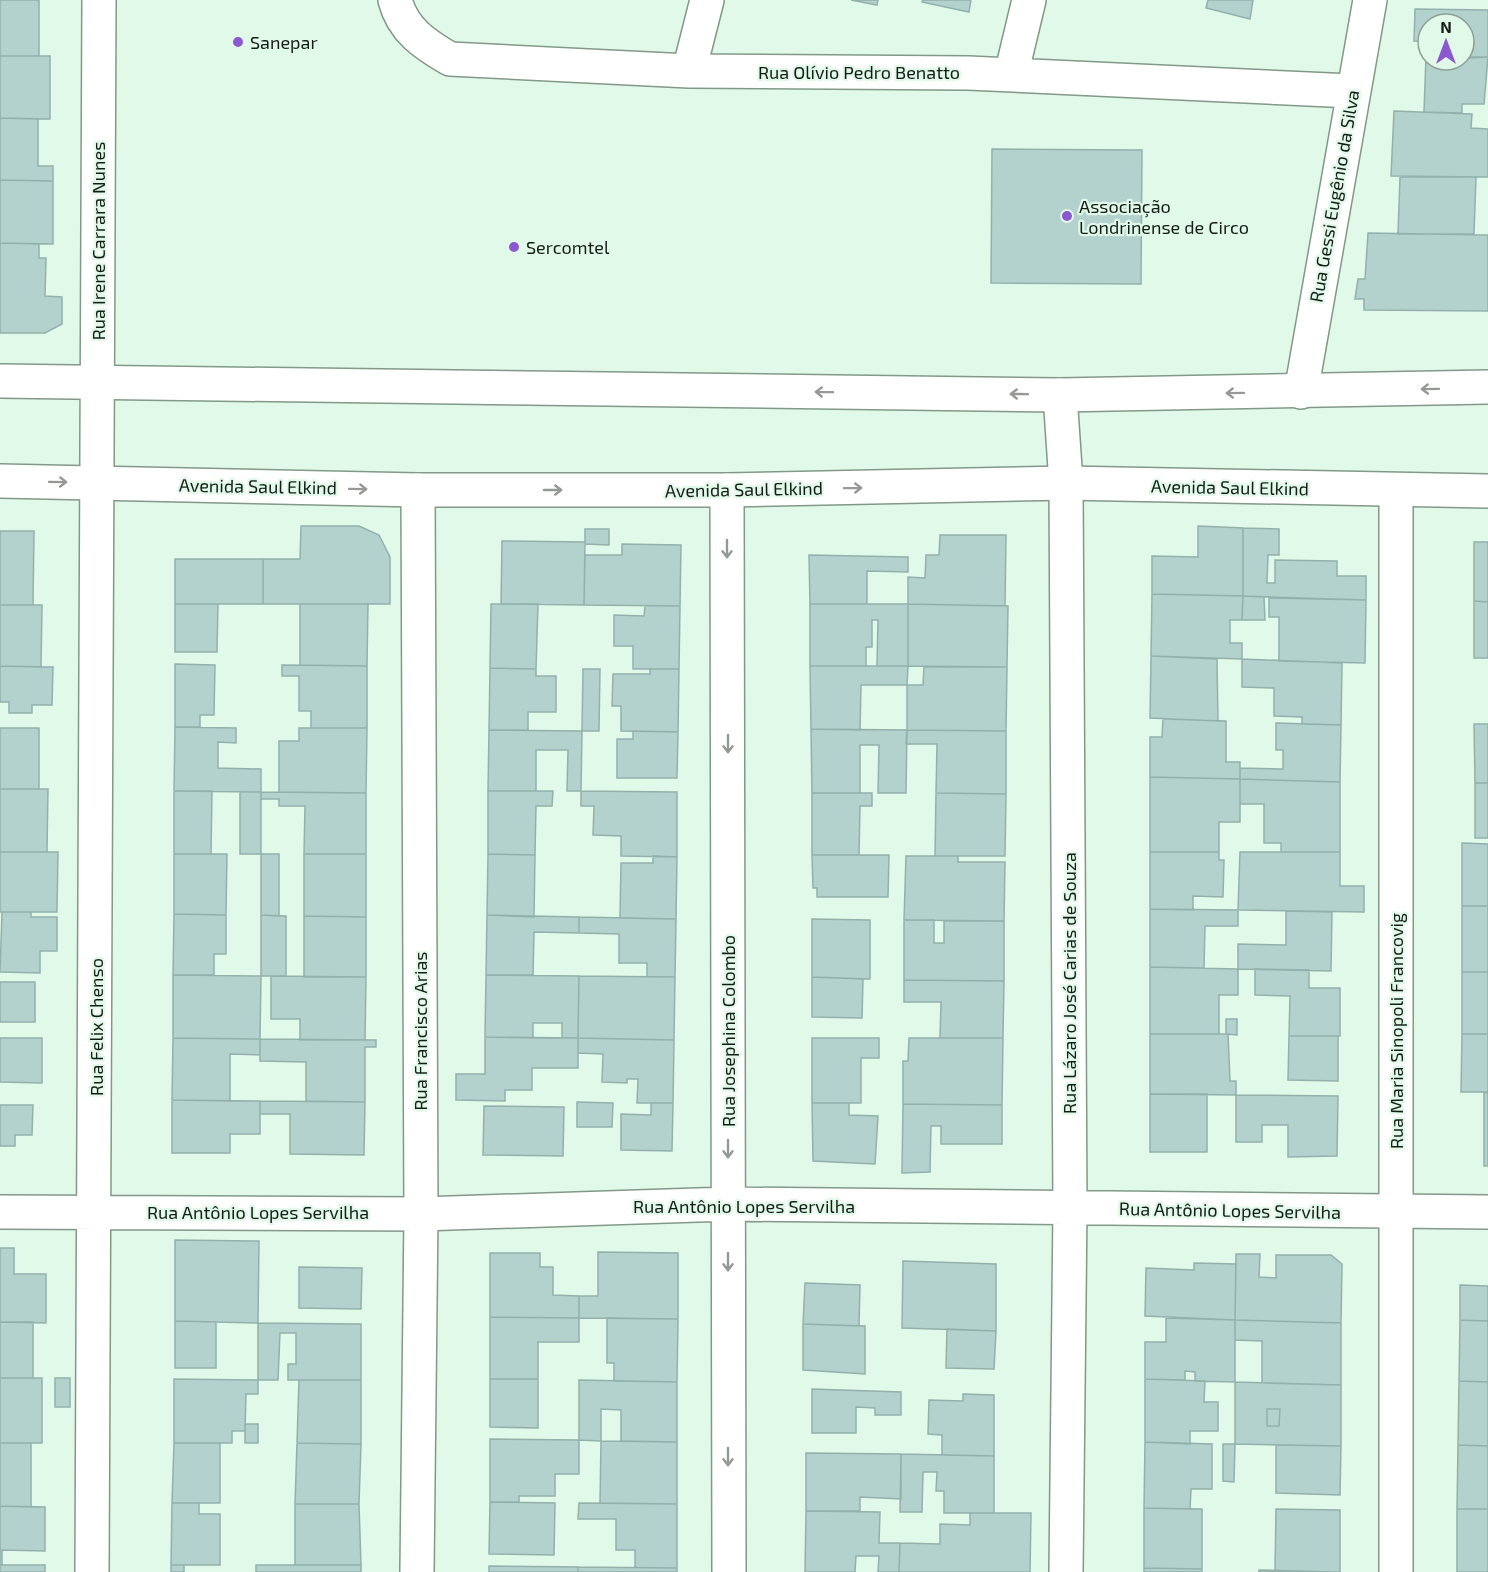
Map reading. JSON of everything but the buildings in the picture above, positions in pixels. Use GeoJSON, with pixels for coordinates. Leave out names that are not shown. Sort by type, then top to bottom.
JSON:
{"type":"FeatureCollection","features":[{"type":"Feature","properties":{"kind":"street","name":"Rua Irene Carrara Nunes"},"geometry":{"type":"LineString","coordinates":[[97,483],[99,0]]}},
{"type":"Feature","properties":{"kind":"street","name":"Rua Olívio Pedro Benatto"},"geometry":{"type":"LineString","coordinates":[[395,0],[399,17],[422,43],[450,59],[690,71],[1011,75],[1352,91]]}},
{"type":"Feature","properties":{"kind":"street"},"geometry":{"type":"LineString","coordinates":[[690,71],[707,0]]}},
{"type":"Feature","properties":{"kind":"street"},"geometry":{"type":"LineString","coordinates":[[1011,75],[1029,0]]}},
{"type":"Feature","properties":{"kind":"street","name":"Rua Gessi Eugênio da Silva"},"geometry":{"type":"LineString","coordinates":[[1301,392],[1352,91],[1370,0]]}},
{"type":"Feature","properties":{"kind":"street"},"geometry":{"type":"LineString","coordinates":[[0,381],[1060,395],[1488,387]]}},
{"type":"Feature","properties":{"kind":"street","name":"Rua Lázaro José Carias de Souza"},"geometry":{"type":"LineString","coordinates":[[1060,395],[1066,483],[1070,1208],[1066,1572]]}},
{"type":"Feature","properties":{"kind":"street","name":"Avenida Saul Elkind"},"geometry":{"type":"LineString","coordinates":[[0,481],[418,490],[728,490],[1066,483],[1488,491]]}},
{"type":"Feature","properties":{"kind":"street","name":"Rua Felix Chenso"},"geometry":{"type":"LineString","coordinates":[[92,1572],[97,483]]}},
{"type":"Feature","properties":{"kind":"street","name":"Rua Francisco Arias"},"geometry":{"type":"LineString","coordinates":[[417,1572],[421,1214],[418,490]]}},
{"type":"Feature","properties":{"kind":"street","name":"Rua Josephina Colombo"},"geometry":{"type":"LineString","coordinates":[[728,490],[729,1572]]}},
{"type":"Feature","properties":{"kind":"street","name":"Rua Maria Sinopoli Francovig"},"geometry":{"type":"LineString","coordinates":[[1396,490],[1396,1572]]}},
{"type":"Feature","properties":{"kind":"street","name":"Rua Antônio Lopes Servilha"},"geometry":{"type":"LineString","coordinates":[[0,1212],[421,1214],[728,1204],[1488,1212]]}},
{"type":"Feature","properties":{"kind":"place","name":"Sanepar"},"geometry":{"type":"Point","coordinates":[238,42]}},
{"type":"Feature","properties":{"kind":"place","name":"Associação Londrinense de Circo"},"geometry":{"type":"Point","coordinates":[1067,216]}},
{"type":"Feature","properties":{"kind":"place","name":"Sercomtel"},"geometry":{"type":"Point","coordinates":[514,247]}}]}
